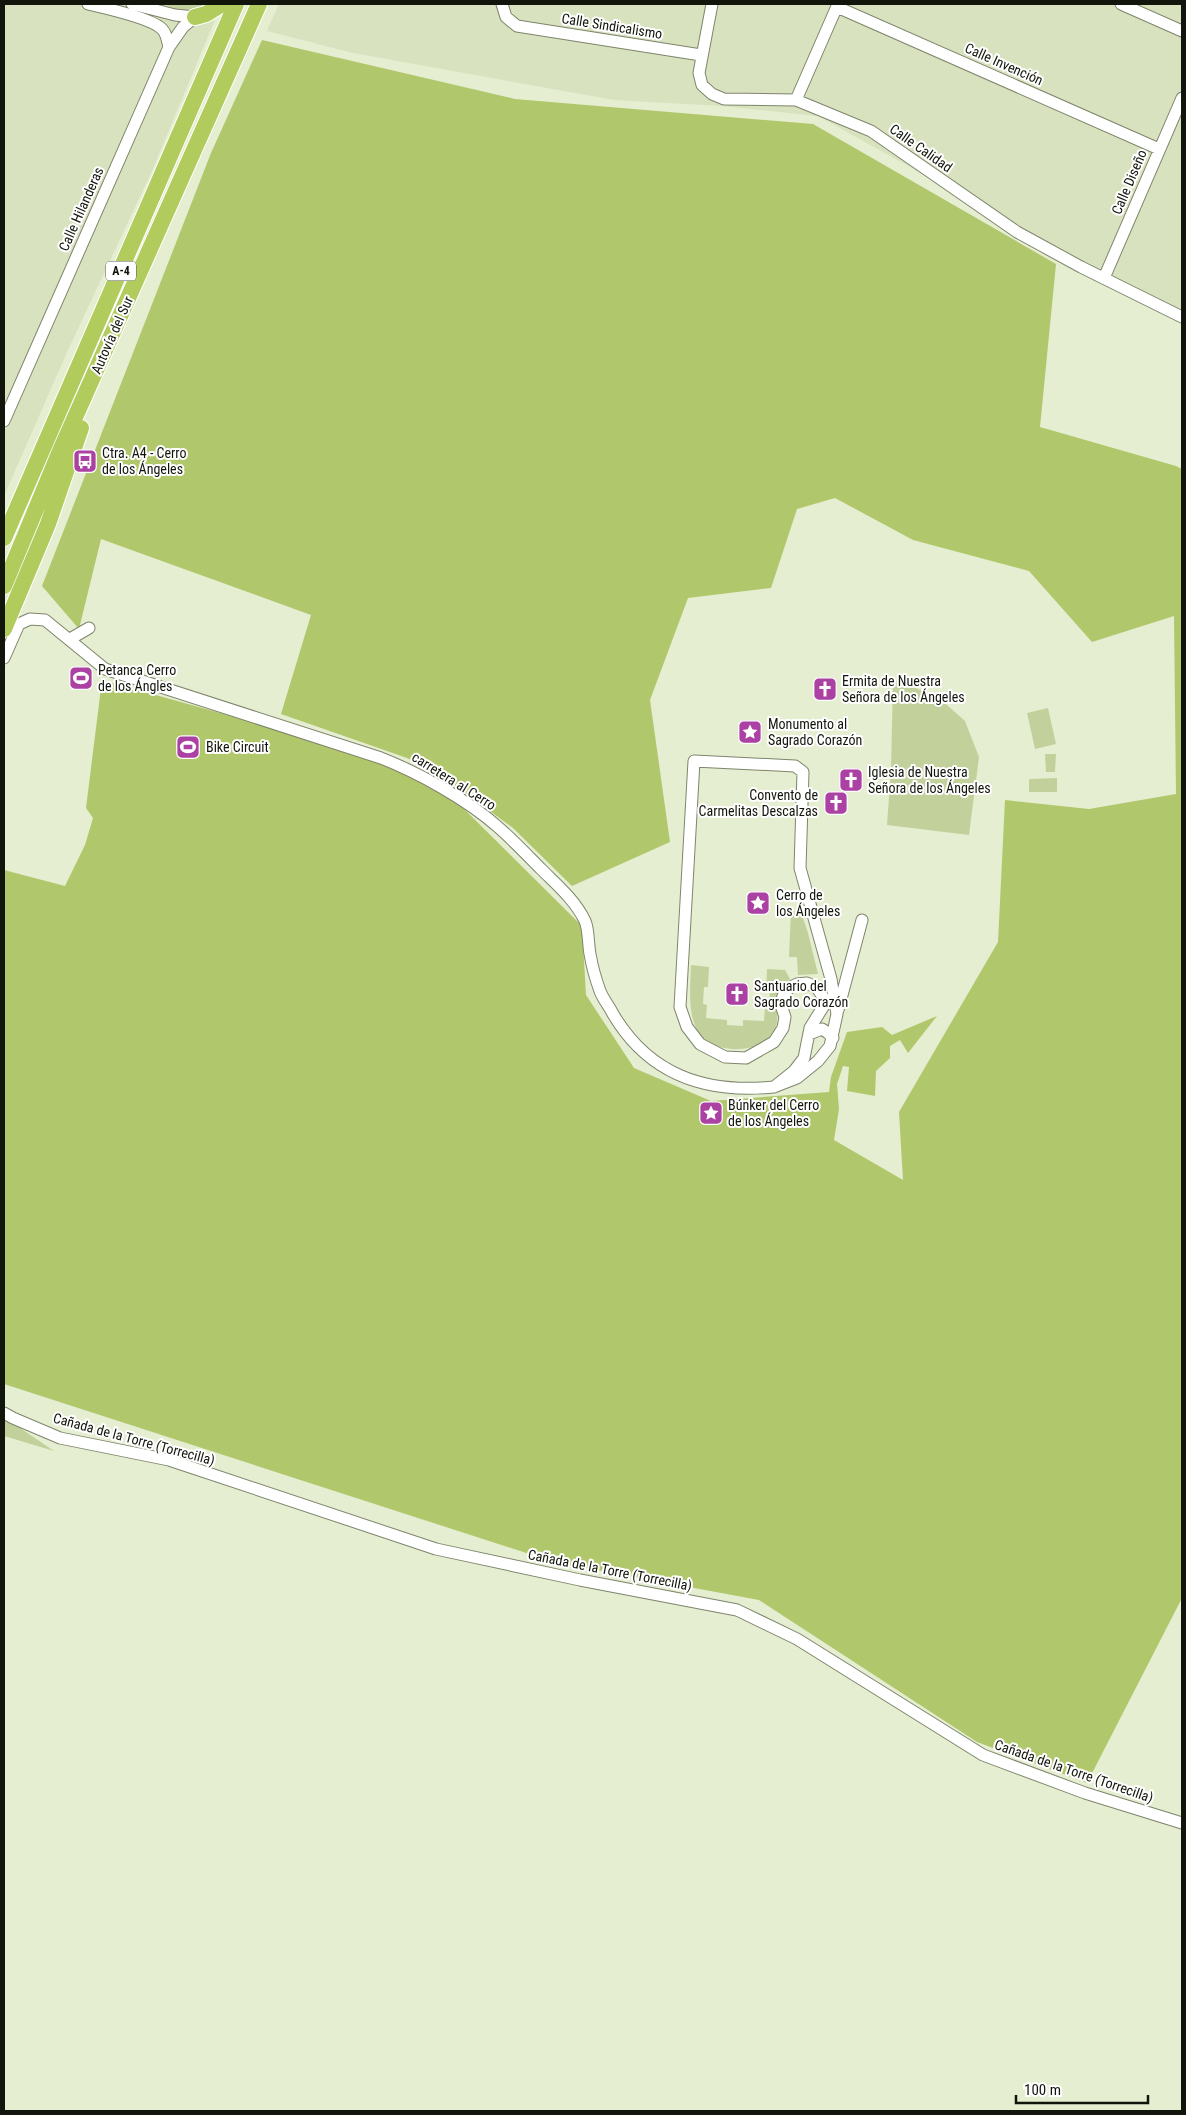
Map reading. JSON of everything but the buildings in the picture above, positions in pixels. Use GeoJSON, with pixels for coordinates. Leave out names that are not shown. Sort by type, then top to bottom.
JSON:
{"type":"FeatureCollection","features":[{"type":"Feature","properties":{"kind":"highway"},"geometry":{"type":"LineString","coordinates":[[195,17],[206,14],[222,4]]}},
{"type":"Feature","properties":{"kind":"highway","name":"Autovía del Sur"},"geometry":{"type":"LineString","coordinates":[[4,538],[236,4]]}},
{"type":"Feature","properties":{"kind":"highway","name":"Autovía del Sur"},"geometry":{"type":"LineString","coordinates":[[4,586],[60,451],[259,4]]}},
{"type":"Feature","properties":{"kind":"highway"},"geometry":{"type":"LineString","coordinates":[[4,629],[48,524],[95,393],[107,346]]}},
{"type":"Feature","properties":{"kind":"street"},"geometry":{"type":"LineString","coordinates":[[88,4],[150,21],[166,34],[169,47]]}},
{"type":"Feature","properties":{"kind":"street"},"geometry":{"type":"LineString","coordinates":[[125,15],[129,13],[132,4],[174,15],[195,17]]}},
{"type":"Feature","properties":{"kind":"street","name":"Calle Sindicalismo"},"geometry":{"type":"LineString","coordinates":[[502,4],[506,17],[517,26],[702,55]]}},
{"type":"Feature","properties":{"kind":"street","name":"Calle Calidad"},"geometry":{"type":"LineString","coordinates":[[712,4],[699,72],[702,84],[712,94],[724,99],[796,100],[871,131],[1017,232],[1182,317]]}},
{"type":"Feature","properties":{"kind":"street"},"geometry":{"type":"LineString","coordinates":[[1121,4],[1182,31]]}},
{"type":"Feature","properties":{"kind":"street"},"geometry":{"type":"LineString","coordinates":[[796,100],[837,5]]}},
{"type":"Feature","properties":{"kind":"street","name":"Calle Invención"},"geometry":{"type":"LineString","coordinates":[[837,5],[1159,149]]}},
{"type":"Feature","properties":{"kind":"street","name":"Calle Hilanderas"},"geometry":{"type":"LineString","coordinates":[[4,421],[169,47],[183,27],[195,17]]}},
{"type":"Feature","properties":{"kind":"street","name":"Calle Diseño"},"geometry":{"type":"LineString","coordinates":[[1104,278],[1182,98]]}},
{"type":"Feature","properties":{"kind":"street","name":"carretera al Cerro"},"geometry":{"type":"LineString","coordinates":[[4,658],[19,624],[30,618],[45,620],[105,669],[381,758],[401,766],[450,793],[498,826],[569,897],[586,922],[590,955],[600,992],[621,1027],[641,1050],[658,1065],[687,1080],[722,1088],[751,1089],[774,1087],[797,1078],[818,1061],[830,1046],[833,1038]]}},
{"type":"Feature","properties":{"kind":"street"},"geometry":{"type":"LineString","coordinates":[[70,639],[89,628]]}},
{"type":"Feature","properties":{"kind":"street"},"geometry":{"type":"LineString","coordinates":[[774,1087],[794,1071],[804,1058],[809,1034],[823,1007],[823,998],[817,988],[807,983],[797,984],[789,988],[783,996],[781,1005],[784,1017],[783,1028],[774,1042],[746,1058],[724,1056],[700,1044],[687,1027],[680,1007],[694,761],[795,766],[802,772],[800,868],[831,979],[836,1014]]}},
{"type":"Feature","properties":{"kind":"street"},"geometry":{"type":"LineString","coordinates":[[833,1038],[836,1014],[862,920]]}},
{"type":"Feature","properties":{"kind":"street"},"geometry":{"type":"LineString","coordinates":[[819,1014],[836,1014]]}},
{"type":"Feature","properties":{"kind":"street"},"geometry":{"type":"LineString","coordinates":[[809,1034],[822,1029],[833,1038]]}},
{"type":"Feature","properties":{"kind":"street","name":"Cañada de la Torre (Torrecilla)"},"geometry":{"type":"LineString","coordinates":[[4,1413],[60,1438],[169,1460],[436,1549],[580,1580],[737,1610],[797,1639],[983,1756],[1085,1793],[1182,1823]]}},
{"type":"Feature","properties":{"kind":"shaded area"},"geometry":{"type":"Polygon","coordinates":[[[4,4],[166,4],[169,8],[217,15],[152,171],[68,350],[4,496],[4,4]]]}},
{"type":"Feature","properties":{"kind":"shaded area"},"geometry":{"type":"Polygon","coordinates":[[[166,4],[217,4],[184,11],[171,8],[166,4]]]}},
{"type":"Feature","properties":{"kind":"shaded area"},"geometry":{"type":"Polygon","coordinates":[[[279,4],[1182,4],[1182,318],[818,116],[722,106],[614,100],[353,53],[267,31],[279,4]]]}},
{"type":"Feature","properties":{"kind":"shaded area"},"geometry":{"type":"Polygon","coordinates":[[[893,679],[938,697],[965,721],[979,757],[969,835],[887,825],[891,769],[893,679]]]}},
{"type":"Feature","properties":{"kind":"shaded area"},"geometry":{"type":"Polygon","coordinates":[[[1048,708],[1056,744],[1035,749],[1027,713],[1048,708]]]}},
{"type":"Feature","properties":{"kind":"shaded area"},"geometry":{"type":"Polygon","coordinates":[[[1045,754],[1056,754],[1055,772],[1046,772],[1045,754]]]}},
{"type":"Feature","properties":{"kind":"shaded area"},"geometry":{"type":"Polygon","coordinates":[[[1057,778],[1057,792],[1029,792],[1029,779],[1057,778]]]}},
{"type":"Feature","properties":{"kind":"shaded area"},"geometry":{"type":"Polygon","coordinates":[[[791,911],[801,912],[818,974],[798,975],[797,957],[789,957],[791,911]]]}},
{"type":"Feature","properties":{"kind":"shaded area"},"geometry":{"type":"Polygon","coordinates":[[[691,965],[709,967],[708,987],[704,987],[703,1004],[707,1005],[706,1018],[727,1020],[727,1025],[743,1026],[743,1020],[764,1021],[765,1007],[769,1007],[770,992],[766,992],[767,969],[785,970],[790,979],[782,987],[778,995],[776,1025],[774,1032],[768,1039],[756,1046],[732,1049],[716,1046],[705,1039],[697,1030],[693,1019],[690,992],[691,965]]]}},
{"type":"Feature","properties":{"kind":"shaded area"},"geometry":{"type":"Polygon","coordinates":[[[4,1417],[54,1451],[4,1436],[4,1417]]]}},
{"type":"Feature","properties":{"kind":"green space"},"geometry":{"type":"Polygon","coordinates":[[[262,40],[515,99],[813,124],[1056,264],[1040,427],[1182,469],[1182,1598],[1087,1783],[977,1742],[759,1600],[554,1562],[4,1384],[4,870],[65,886],[85,845],[93,818],[86,808],[102,680],[381,758],[462,807],[582,926],[586,995],[634,1068],[711,1101],[829,1092],[831,1077],[847,1032],[882,1027],[892,1035],[937,1016],[908,1053],[900,1040],[890,1046],[890,1058],[876,1071],[875,1096],[847,1091],[849,1067],[843,1066],[837,1084],[839,1109],[834,1140],[903,1180],[899,1112],[998,942],[1005,800],[1089,809],[1176,794],[1174,616],[1092,642],[1029,571],[913,540],[835,498],[797,509],[771,588],[688,598],[650,700],[670,842],[572,886],[513,828],[441,775],[407,758],[281,714],[311,615],[101,539],[79,629],[42,586],[211,153],[262,40]]]}},
{"type":"Feature","properties":{"kind":"place","name":"Ctra. A4 - Cerro de los Ángeles"},"geometry":{"type":"Point","coordinates":[85,461]}},
{"type":"Feature","properties":{"kind":"place","name":"Petanca Cerro de los Ángles"},"geometry":{"type":"Point","coordinates":[81,678]}},
{"type":"Feature","properties":{"kind":"place","name":"Ermita de Nuestra Señora de los Ángeles"},"geometry":{"type":"Point","coordinates":[825,689]}},
{"type":"Feature","properties":{"kind":"place","name":"Monumento al Sagrado Corazón"},"geometry":{"type":"Point","coordinates":[750,732]}},
{"type":"Feature","properties":{"kind":"place","name":"Bike Circuit"},"geometry":{"type":"Point","coordinates":[188,747]}},
{"type":"Feature","properties":{"kind":"place","name":"Iglesia de Nuestra Señora de los Ángeles"},"geometry":{"type":"Point","coordinates":[851,780]}},
{"type":"Feature","properties":{"kind":"place","name":"Convento de Carmelitas Descalzas"},"geometry":{"type":"Point","coordinates":[836,803]}},
{"type":"Feature","properties":{"kind":"place","name":"Cerro de los Ángeles"},"geometry":{"type":"Point","coordinates":[758,903]}},
{"type":"Feature","properties":{"kind":"place","name":"Santuario del Sagrado Corazón"},"geometry":{"type":"Point","coordinates":[737,994]}},
{"type":"Feature","properties":{"kind":"place","name":"Búnker del Cerro de los Ángeles"},"geometry":{"type":"Point","coordinates":[711,1113]}}]}
